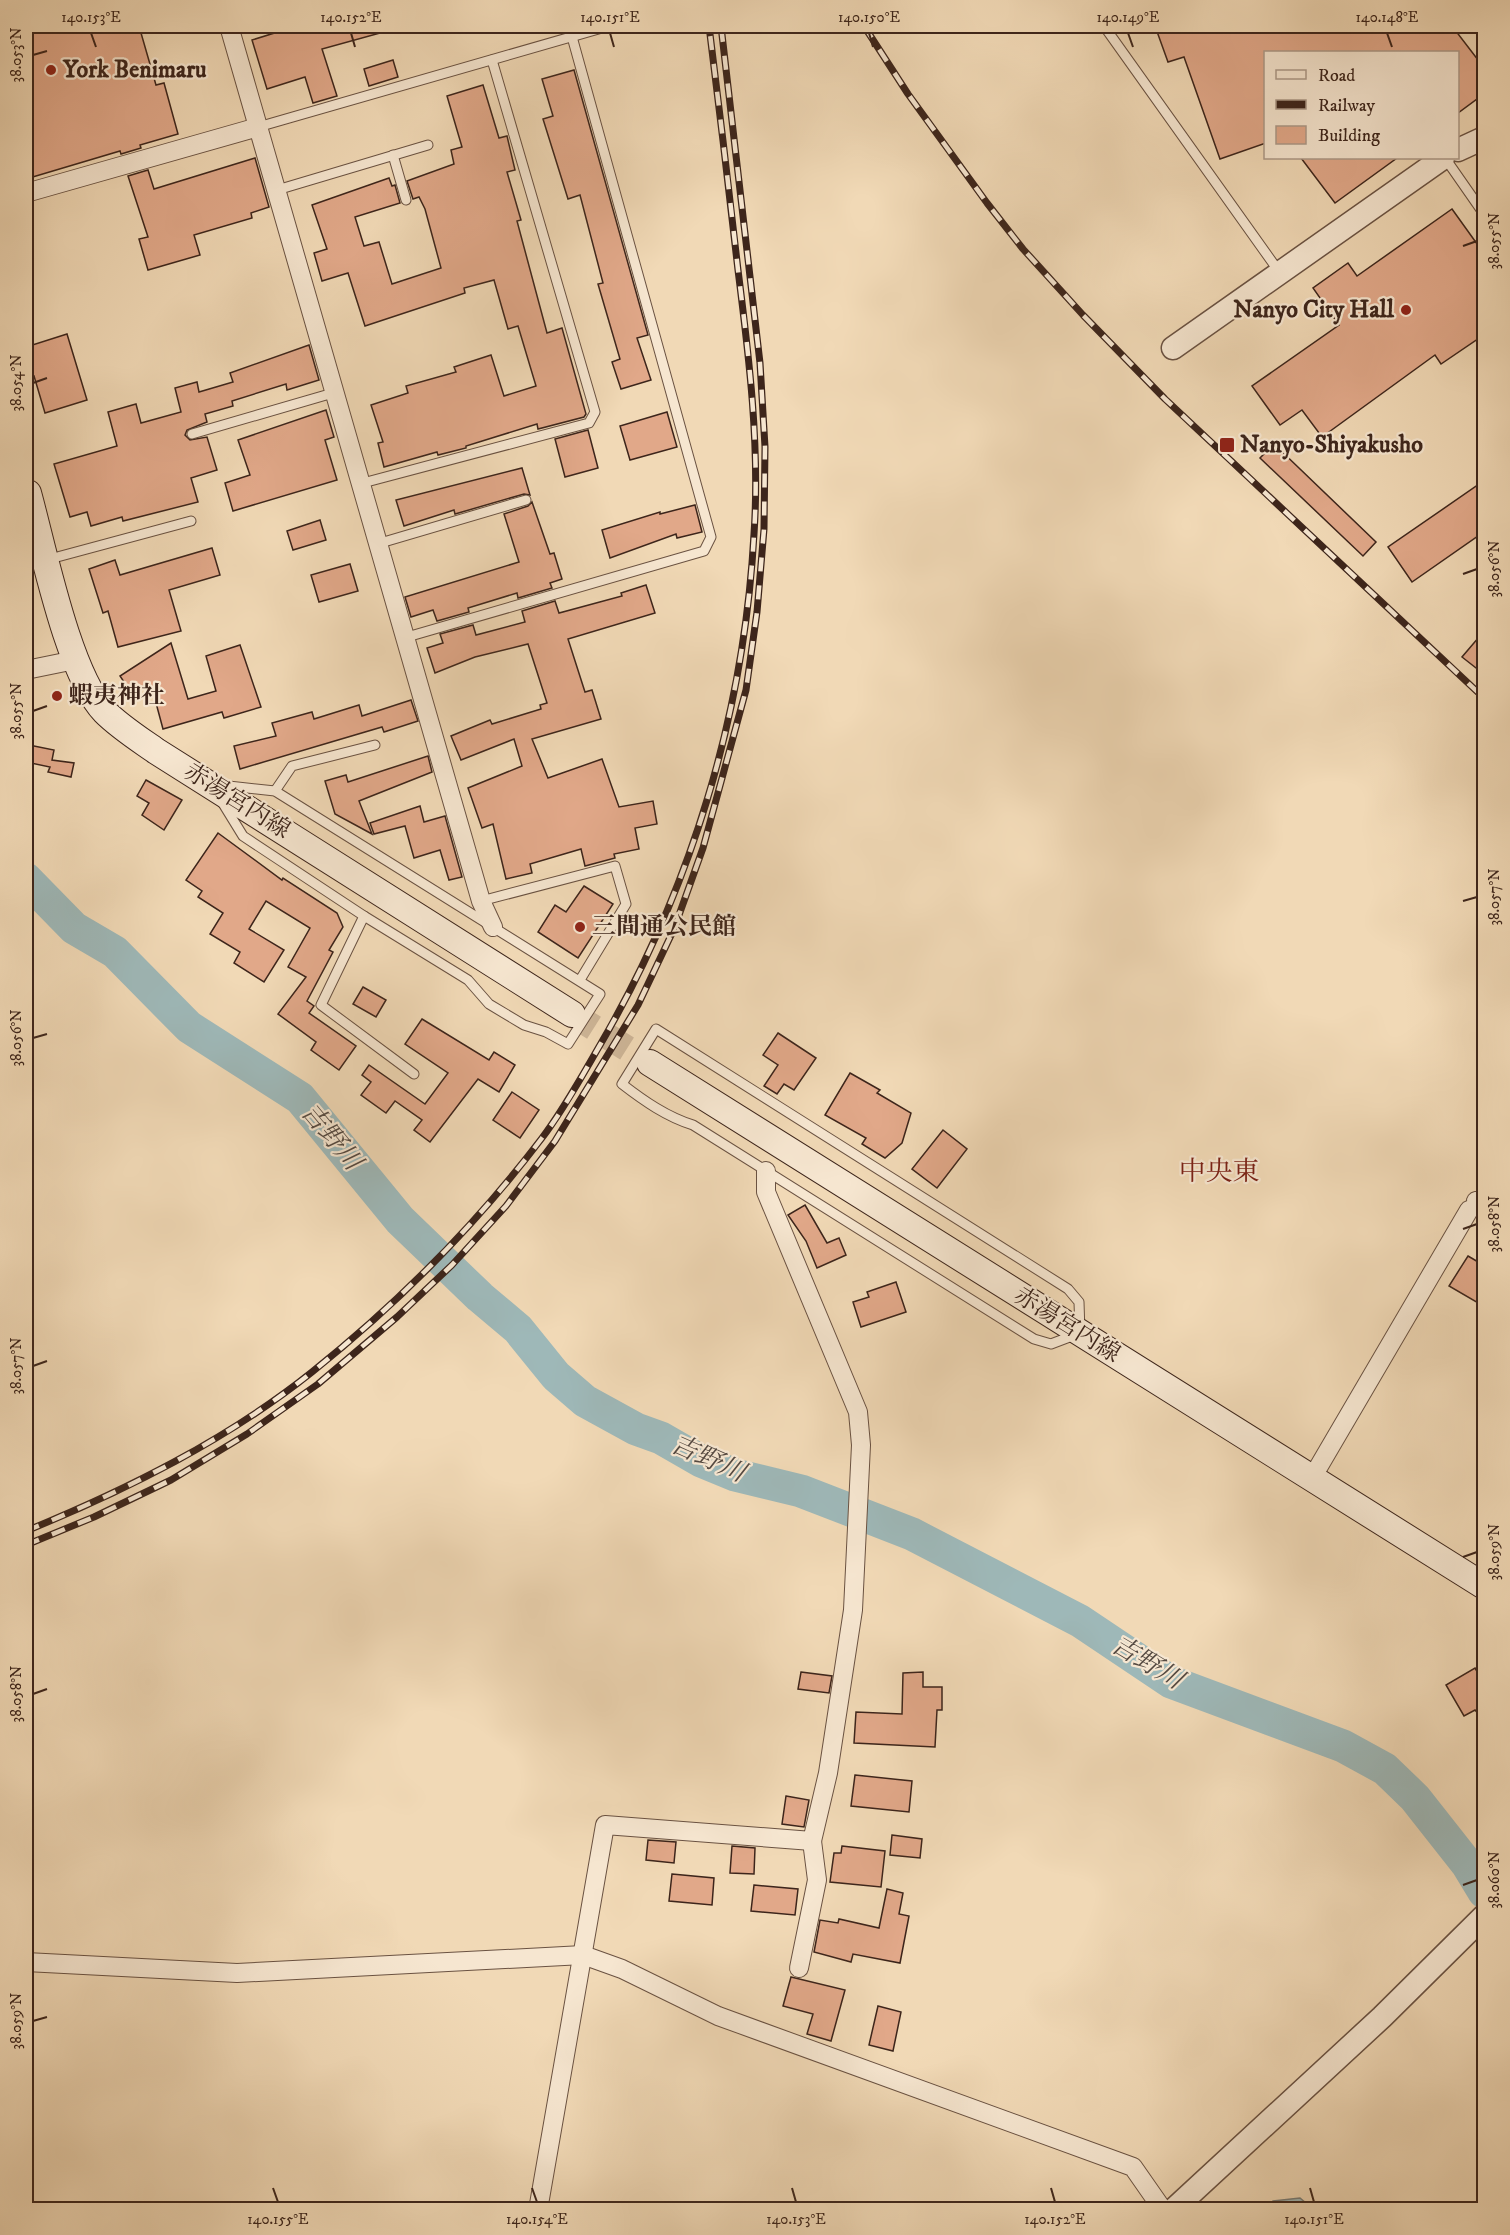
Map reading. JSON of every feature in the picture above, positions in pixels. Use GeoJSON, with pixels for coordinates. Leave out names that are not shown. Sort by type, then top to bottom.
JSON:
{"type":"FeatureCollection","features":[{"type":"Feature","properties":{"kind":"main road","name":"赤湯宮内線"},"geometry":{"type":"LineString","coordinates":[[26,490],[75,660],[93,696],[104,711],[156,751],[572,1014]]}},
{"type":"Feature","properties":{"kind":"main road","name":"赤湯宮内線"},"geometry":{"type":"LineString","coordinates":[[650,1064],[1485,1586]]}},
{"type":"Feature","properties":{"kind":"street"},"geometry":{"type":"LineString","coordinates":[[229,26],[359,484],[407,637],[481,902],[493,927]]}},
{"type":"Feature","properties":{"kind":"street"},"geometry":{"type":"LineString","coordinates":[[26,193],[258,127]]}},
{"type":"Feature","properties":{"kind":"street"},"geometry":{"type":"LineString","coordinates":[[1459,150],[1485,138]]}},
{"type":"Feature","properties":{"kind":"street"},"geometry":{"type":"LineString","coordinates":[[1173,348],[1443,159]]}},
{"type":"Feature","properties":{"kind":"street"},"geometry":{"type":"LineString","coordinates":[[26,670],[75,660]]}},
{"type":"Feature","properties":{"kind":"street"},"geometry":{"type":"LineString","coordinates":[[766,1171],[766,1192],[858,1412],[861,1445],[853,1610],[828,1773],[812,1841],[817,1880],[799,1968]]}},
{"type":"Feature","properties":{"kind":"street"},"geometry":{"type":"LineString","coordinates":[[1312,1478],[1476,1206]]}},
{"type":"Feature","properties":{"kind":"street"},"geometry":{"type":"LineString","coordinates":[[538,2210],[605,1825],[812,1841]]}},
{"type":"Feature","properties":{"kind":"street"},"geometry":{"type":"LineString","coordinates":[[1173,2210],[1382,2017],[1485,1917]]}},
{"type":"Feature","properties":{"kind":"street"},"geometry":{"type":"LineString","coordinates":[[26,1962],[237,1973],[583,1955],[622,1969],[718,2016],[1133,2167],[1163,2210]]}},
{"type":"Feature","properties":{"kind":"lane"},"geometry":{"type":"LineString","coordinates":[[407,637],[704,551],[711,537],[569,26]]}},
{"type":"Feature","properties":{"kind":"lane"},"geometry":{"type":"LineString","coordinates":[[258,127],[609,26]]}},
{"type":"Feature","properties":{"kind":"lane"},"geometry":{"type":"LineString","coordinates":[[1104,26],[1280,273]]}},
{"type":"Feature","properties":{"kind":"lane"},"geometry":{"type":"LineString","coordinates":[[359,484],[589,423],[595,412],[492,60]]}},
{"type":"Feature","properties":{"kind":"lane"},"geometry":{"type":"LineString","coordinates":[[277,190],[428,145]]}},
{"type":"Feature","properties":{"kind":"lane"},"geometry":{"type":"LineString","coordinates":[[393,155],[406,200]]}},
{"type":"Feature","properties":{"kind":"lane"},"geometry":{"type":"LineString","coordinates":[[1445,159],[1485,214]]}},
{"type":"Feature","properties":{"kind":"lane"},"geometry":{"type":"LineString","coordinates":[[192,434],[333,393]]}},
{"type":"Feature","properties":{"kind":"lane"},"geometry":{"type":"LineString","coordinates":[[377,544],[526,500]]}},
{"type":"Feature","properties":{"kind":"lane"},"geometry":{"type":"LineString","coordinates":[[46,560],[191,521]]}},
{"type":"Feature","properties":{"kind":"lane"},"geometry":{"type":"LineString","coordinates":[[275,791],[292,766],[375,745]]}},
{"type":"Feature","properties":{"kind":"lane"},"geometry":{"type":"LineString","coordinates":[[211,784],[275,791],[600,994],[568,1044],[546,1032],[524,1025],[489,1004],[468,980],[364,916],[243,836],[211,784]]}},
{"type":"Feature","properties":{"kind":"lane"},"geometry":{"type":"LineString","coordinates":[[481,902],[615,866],[626,904],[580,980]]}},
{"type":"Feature","properties":{"kind":"lane"},"geometry":{"type":"LineString","coordinates":[[364,916],[321,1005],[414,1074]]}},
{"type":"Feature","properties":{"kind":"lane"},"geometry":{"type":"LineString","coordinates":[[656,1029],[1068,1289],[1079,1302],[1080,1333],[1051,1344],[1034,1340],[693,1125],[678,1120],[642,1099],[622,1083],[656,1029]]}},
{"type":"Feature","properties":{"kind":"water"},"geometry":{"type":"Polygon","coordinates":[[[1300,2198],[1313,2209],[1264,2209],[1273,2201],[1300,2198]]]}},
{"type":"Feature","properties":{"kind":"building"},"geometry":{"type":"Polygon","coordinates":[[[26,26],[139,26],[156,85],[164,83],[178,134],[140,145],[141,148],[121,154],[120,151],[26,179],[26,26]]]}},
{"type":"Feature","properties":{"kind":"building"},"geometry":{"type":"Polygon","coordinates":[[[297,26],[390,26],[391,30],[322,49],[337,96],[313,103],[305,77],[267,89],[252,40],[297,26]]]}},
{"type":"Feature","properties":{"kind":"building"},"geometry":{"type":"Polygon","coordinates":[[[1155,26],[1452,26],[1485,69],[1485,93],[1459,112],[1459,51],[1264,51],[1264,144],[1220,159],[1184,57],[1168,62],[1155,26]]]}},
{"type":"Feature","properties":{"kind":"building"},"geometry":{"type":"Polygon","coordinates":[[[393,60],[398,77],[369,86],[364,69],[393,60]]]}},
{"type":"Feature","properties":{"kind":"building"},"geometry":{"type":"Polygon","coordinates":[[[574,70],[648,335],[637,338],[651,380],[621,389],[612,362],[620,359],[598,284],[603,283],[580,195],[568,199],[543,119],[553,116],[542,79],[574,70]]]}},
{"type":"Feature","properties":{"kind":"building"},"geometry":{"type":"Polygon","coordinates":[[[483,85],[499,138],[507,136],[515,170],[507,172],[521,220],[517,221],[547,333],[562,328],[586,414],[584,417],[538,429],[537,424],[466,446],[466,448],[438,455],[437,452],[384,467],[378,443],[383,442],[371,405],[408,393],[406,386],[456,372],[454,367],[491,355],[504,396],[536,386],[518,326],[508,329],[494,280],[464,288],[465,293],[365,326],[348,273],[322,281],[314,253],[327,249],[312,205],[389,178],[392,186],[395,185],[400,203],[355,217],[364,246],[379,242],[392,284],[441,268],[425,209],[419,197],[413,199],[407,181],[454,164],[451,150],[462,147],[447,96],[483,85]]]}},
{"type":"Feature","properties":{"kind":"building"},"geometry":{"type":"Polygon","coordinates":[[[255,158],[269,207],[251,213],[252,218],[194,235],[200,255],[148,270],[139,239],[148,237],[128,176],[148,170],[154,189],[255,158]]]}},
{"type":"Feature","properties":{"kind":"building"},"geometry":{"type":"Polygon","coordinates":[[[1302,159],[1396,159],[1335,203],[1302,159]]]}},
{"type":"Feature","properties":{"kind":"building","name":"Nanyo City Hall"},"geometry":{"type":"Polygon","coordinates":[[[1452,209],[1485,255],[1485,334],[1441,364],[1435,355],[1322,437],[1302,410],[1280,425],[1252,386],[1339,325],[1313,288],[1348,263],[1357,276],[1452,209]]]}},
{"type":"Feature","properties":{"kind":"building"},"geometry":{"type":"Polygon","coordinates":[[[67,334],[87,400],[45,413],[34,376],[26,379],[26,347],[67,334]]]}},
{"type":"Feature","properties":{"kind":"building"},"geometry":{"type":"Polygon","coordinates":[[[309,345],[319,380],[287,390],[286,384],[232,401],[233,406],[205,414],[207,422],[187,430],[185,435],[190,440],[207,437],[217,470],[191,478],[198,502],[123,521],[122,517],[91,526],[87,512],[70,517],[54,464],[117,446],[108,412],[136,404],[141,423],[181,412],[175,388],[197,382],[199,392],[233,382],[230,373],[309,345]]]}},
{"type":"Feature","properties":{"kind":"building"},"geometry":{"type":"Polygon","coordinates":[[[326,410],[334,437],[325,440],[337,480],[233,511],[225,483],[250,475],[238,440],[326,410]]]}},
{"type":"Feature","properties":{"kind":"building"},"geometry":{"type":"Polygon","coordinates":[[[667,412],[677,447],[630,460],[620,426],[667,412]]]}},
{"type":"Feature","properties":{"kind":"building"},"geometry":{"type":"Polygon","coordinates":[[[588,430],[598,468],[565,477],[555,439],[588,430]]]}},
{"type":"Feature","properties":{"kind":"building"},"geometry":{"type":"Polygon","coordinates":[[[1274,444],[1376,542],[1363,556],[1260,458],[1274,444]]]}},
{"type":"Feature","properties":{"kind":"building"},"geometry":{"type":"Polygon","coordinates":[[[522,468],[530,495],[524,494],[455,514],[454,510],[404,526],[396,500],[522,468]]]}},
{"type":"Feature","properties":{"kind":"building"},"geometry":{"type":"Polygon","coordinates":[[[1485,480],[1485,531],[1412,582],[1388,547],[1485,480]]]}},
{"type":"Feature","properties":{"kind":"building"},"geometry":{"type":"Polygon","coordinates":[[[532,502],[550,554],[554,553],[562,579],[550,583],[552,588],[518,598],[517,593],[468,608],[469,612],[437,621],[433,610],[411,617],[405,597],[519,562],[504,514],[528,506],[532,502]]]}},
{"type":"Feature","properties":{"kind":"building"},"geometry":{"type":"Polygon","coordinates":[[[695,505],[702,532],[677,538],[676,534],[610,558],[602,530],[660,512],[660,514],[695,505]]]}},
{"type":"Feature","properties":{"kind":"building"},"geometry":{"type":"Polygon","coordinates":[[[320,520],[326,540],[293,550],[287,531],[320,520]]]}},
{"type":"Feature","properties":{"kind":"building"},"geometry":{"type":"Polygon","coordinates":[[[212,548],[220,575],[169,590],[181,631],[118,647],[108,611],[103,613],[89,569],[115,560],[120,575],[212,548]]]}},
{"type":"Feature","properties":{"kind":"building"},"geometry":{"type":"Polygon","coordinates":[[[350,564],[358,591],[319,602],[311,575],[350,564]]]}},
{"type":"Feature","properties":{"kind":"building"},"geometry":{"type":"Polygon","coordinates":[[[646,585],[655,613],[568,639],[585,692],[592,690],[601,719],[532,739],[548,778],[602,759],[619,807],[653,801],[657,824],[635,828],[639,849],[614,854],[615,858],[585,866],[581,849],[530,864],[532,873],[506,879],[493,824],[482,828],[468,788],[522,766],[514,739],[461,760],[451,736],[490,720],[492,724],[541,709],[540,705],[547,703],[528,644],[475,657],[435,673],[427,648],[443,643],[440,634],[473,625],[476,635],[525,622],[522,611],[555,601],[559,613],[622,596],[621,593],[646,585]]]}},
{"type":"Feature","properties":{"kind":"building"},"geometry":{"type":"Polygon","coordinates":[[[1485,630],[1485,675],[1462,657],[1485,630]]]}},
{"type":"Feature","properties":{"kind":"building"},"geometry":{"type":"Polygon","coordinates":[[[171,643],[188,699],[216,691],[206,656],[240,645],[261,707],[224,718],[222,712],[163,729],[152,688],[147,690],[145,685],[132,694],[120,676],[171,643]]]}},
{"type":"Feature","properties":{"kind":"building"},"geometry":{"type":"Polygon","coordinates":[[[411,700],[418,721],[384,732],[382,727],[240,769],[234,746],[276,736],[272,723],[312,712],[314,719],[359,705],[362,716],[411,700]]]}},
{"type":"Feature","properties":{"kind":"building"},"geometry":{"type":"Polygon","coordinates":[[[29,745],[54,750],[52,760],[74,763],[71,777],[48,772],[50,767],[26,762],[29,745]]]}},
{"type":"Feature","properties":{"kind":"building"},"geometry":{"type":"Polygon","coordinates":[[[428,756],[432,772],[359,801],[372,834],[335,814],[325,781],[346,775],[348,782],[428,756]]]}},
{"type":"Feature","properties":{"kind":"building"},"geometry":{"type":"Polygon","coordinates":[[[146,780],[182,800],[164,830],[142,815],[149,803],[137,796],[146,780]]]}},
{"type":"Feature","properties":{"kind":"building"},"geometry":{"type":"Polygon","coordinates":[[[420,806],[424,822],[445,816],[462,877],[449,880],[440,850],[414,858],[405,826],[374,834],[370,823],[420,806]]]}},
{"type":"Feature","properties":{"kind":"building"},"geometry":{"type":"Polygon","coordinates":[[[218,833],[282,880],[283,878],[337,913],[343,927],[329,950],[333,952],[307,1001],[314,1006],[309,1013],[356,1046],[339,1070],[311,1050],[316,1042],[278,1014],[306,977],[288,967],[310,928],[266,901],[249,929],[284,950],[264,982],[234,963],[240,952],[210,934],[223,913],[198,897],[202,891],[186,880],[218,833]]]}},
{"type":"Feature","properties":{"kind":"building"},"geometry":{"type":"Polygon","coordinates":[[[584,886],[613,904],[578,958],[538,932],[555,905],[566,912],[584,886]]]}},
{"type":"Feature","properties":{"kind":"building"},"geometry":{"type":"Polygon","coordinates":[[[363,987],[386,1000],[376,1017],[353,1004],[363,987]]]}},
{"type":"Feature","properties":{"kind":"building"},"geometry":{"type":"Polygon","coordinates":[[[422,1019],[489,1060],[494,1052],[515,1065],[499,1092],[478,1079],[430,1142],[414,1130],[422,1120],[395,1101],[386,1113],[361,1095],[371,1082],[362,1075],[369,1065],[425,1104],[448,1073],[405,1044],[422,1019]]]}},
{"type":"Feature","properties":{"kind":"building"},"geometry":{"type":"Polygon","coordinates":[[[778,1033],[816,1058],[794,1090],[784,1084],[777,1094],[764,1086],[778,1065],[763,1055],[778,1033]]]}},
{"type":"Feature","properties":{"kind":"building"},"geometry":{"type":"Polygon","coordinates":[[[850,1073],[880,1090],[877,1093],[911,1113],[902,1143],[885,1158],[862,1144],[866,1138],[825,1115],[850,1073]]]}},
{"type":"Feature","properties":{"kind":"building"},"geometry":{"type":"Polygon","coordinates":[[[512,1092],[539,1110],[520,1138],[493,1120],[512,1092]]]}},
{"type":"Feature","properties":{"kind":"building"},"geometry":{"type":"Polygon","coordinates":[[[943,1130],[967,1149],[937,1188],[912,1169],[943,1130]]]}},
{"type":"Feature","properties":{"kind":"building"},"geometry":{"type":"Polygon","coordinates":[[[805,1205],[827,1243],[839,1238],[846,1255],[817,1268],[806,1241],[788,1215],[805,1205]]]}},
{"type":"Feature","properties":{"kind":"building"},"geometry":{"type":"Polygon","coordinates":[[[1468,1256],[1485,1266],[1485,1307],[1449,1286],[1468,1256]]]}},
{"type":"Feature","properties":{"kind":"building"},"geometry":{"type":"Polygon","coordinates":[[[896,1282],[906,1312],[861,1327],[853,1302],[869,1297],[867,1292],[896,1282]]]}},
{"type":"Feature","properties":{"kind":"building"},"geometry":{"type":"Polygon","coordinates":[[[1475,1668],[1485,1685],[1485,1722],[1475,1710],[1464,1716],[1446,1685],[1475,1668]]]}},
{"type":"Feature","properties":{"kind":"building"},"geometry":{"type":"Polygon","coordinates":[[[801,1672],[832,1676],[829,1693],[798,1689],[801,1672]]]}},
{"type":"Feature","properties":{"kind":"building"},"geometry":{"type":"Polygon","coordinates":[[[923,1672],[923,1687],[942,1687],[942,1710],[937,1710],[935,1747],[854,1743],[856,1712],[902,1714],[903,1673],[923,1672]]]}},
{"type":"Feature","properties":{"kind":"building"},"geometry":{"type":"Polygon","coordinates":[[[855,1775],[912,1781],[909,1812],[851,1806],[855,1775]]]}},
{"type":"Feature","properties":{"kind":"building"},"geometry":{"type":"Polygon","coordinates":[[[786,1796],[809,1800],[804,1827],[782,1824],[786,1796]]]}},
{"type":"Feature","properties":{"kind":"building"},"geometry":{"type":"Polygon","coordinates":[[[892,1835],[922,1839],[920,1858],[890,1855],[892,1835]]]}},
{"type":"Feature","properties":{"kind":"building"},"geometry":{"type":"Polygon","coordinates":[[[648,1840],[676,1842],[674,1863],[646,1860],[648,1840]]]}},
{"type":"Feature","properties":{"kind":"building"},"geometry":{"type":"Polygon","coordinates":[[[732,1846],[755,1848],[754,1874],[730,1873],[732,1846]]]}},
{"type":"Feature","properties":{"kind":"building"},"geometry":{"type":"Polygon","coordinates":[[[842,1846],[885,1851],[881,1887],[830,1882],[834,1853],[841,1853],[842,1846]]]}},
{"type":"Feature","properties":{"kind":"building"},"geometry":{"type":"Polygon","coordinates":[[[672,1874],[714,1878],[712,1905],[669,1901],[672,1874]]]}},
{"type":"Feature","properties":{"kind":"building"},"geometry":{"type":"Polygon","coordinates":[[[754,1885],[798,1889],[795,1915],[751,1911],[754,1885]]]}},
{"type":"Feature","properties":{"kind":"building"},"geometry":{"type":"Polygon","coordinates":[[[887,1889],[903,1893],[899,1914],[909,1916],[900,1963],[853,1954],[851,1962],[814,1952],[820,1920],[838,1923],[839,1919],[879,1928],[887,1889]]]}},
{"type":"Feature","properties":{"kind":"building"},"geometry":{"type":"Polygon","coordinates":[[[791,1977],[845,1990],[831,2041],[807,2034],[813,2014],[783,2006],[791,1977]]]}},
{"type":"Feature","properties":{"kind":"building"},"geometry":{"type":"Polygon","coordinates":[[[878,2006],[901,2012],[893,2051],[869,2045],[878,2006]]]}},
{"type":"Feature","properties":{"kind":"waterway","name":"吉野川"},"geometry":{"type":"LineString","coordinates":[[26,879],[74,928],[115,952],[189,1027],[300,1098],[400,1220],[480,1297],[518,1329],[556,1376],[585,1401],[636,1429],[661,1438],[701,1461],[735,1475],[801,1491],[912,1534],[1080,1621],[1171,1682],[1343,1746],[1385,1769],[1415,1798],[1467,1864],[1484,1892]]}},
{"type":"Feature","properties":{"kind":"tunnel"},"geometry":{"type":"LineString","coordinates":[[572,1014],[650,1063]]}},
{"type":"Feature","properties":{"kind":"railway"},"geometry":{"type":"LineString","coordinates":[[26,1531],[138,1481],[246,1420],[312,1372],[405,1291],[490,1202],[550,1127],[600,1045],[661,925],[686,862],[725,734],[739,668],[754,534],[756,468],[749,369],[709,26]]}},
{"type":"Feature","properties":{"kind":"railway"},"geometry":{"type":"LineString","coordinates":[[26,1545],[94,1517],[171,1480],[247,1434],[318,1384],[397,1317],[452,1265],[506,1206],[555,1141],[638,1005],[674,929],[703,848],[746,690],[757,612],[764,529],[765,447],[760,363],[721,26]]}},
{"type":"Feature","properties":{"kind":"railway"},"geometry":{"type":"LineString","coordinates":[[864,26],[908,94],[987,203],[1023,249],[1083,315],[1165,399],[1484,698]]}},
{"type":"Feature","properties":{"kind":"place","name":"York Benimaru"},"geometry":{"type":"Point","coordinates":[51,70]}},
{"type":"Feature","properties":{"kind":"place","name":"Nanyo City Hall"},"geometry":{"type":"Point","coordinates":[1406,310]}},
{"type":"Feature","properties":{"kind":"place","name":"Nanyo-Shiyakusho"},"geometry":{"type":"Point","coordinates":[1227,445]}},
{"type":"Feature","properties":{"kind":"place","name":"蝦夷神社"},"geometry":{"type":"Point","coordinates":[57,696]}},
{"type":"Feature","properties":{"kind":"place","name":"三間通公民館"},"geometry":{"type":"Point","coordinates":[580,927]}},
{"type":"Feature","properties":{"kind":"district","name":"中央東"},"geometry":{"type":"Point","coordinates":[1219,1172]}}]}
